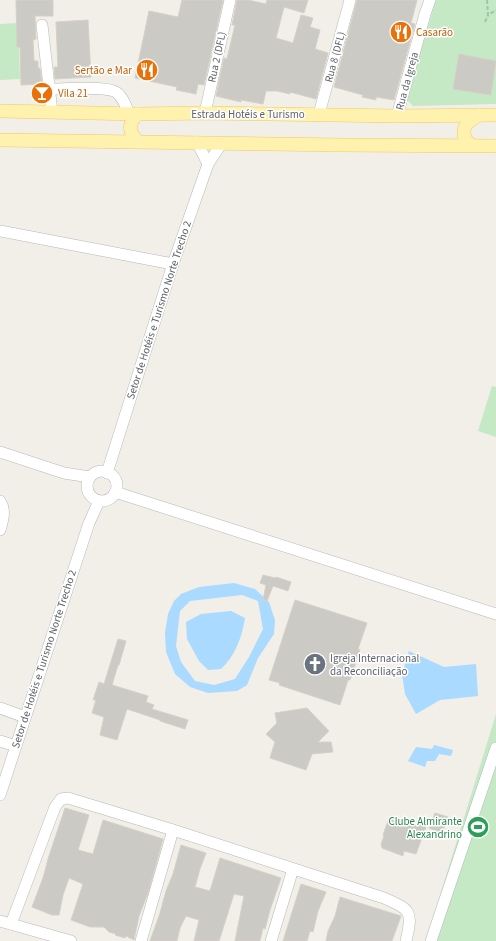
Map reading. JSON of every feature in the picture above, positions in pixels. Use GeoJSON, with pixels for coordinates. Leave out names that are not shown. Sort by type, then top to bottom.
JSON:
{"type":"FeatureCollection","features":[{"type":"Feature","properties":{"kind":"main road","name":"Estrada Hotéis e Turismo"},"geometry":{"type":"LineString","coordinates":[[0,111],[133,114],[205,113],[397,116],[496,115]]}},
{"type":"Feature","properties":{"kind":"main road"},"geometry":{"type":"LineString","coordinates":[[133,114],[130,126],[131,134],[137,141]]}},
{"type":"Feature","properties":{"kind":"main road"},"geometry":{"type":"LineString","coordinates":[[471,145],[464,139],[464,127],[467,123],[479,115]]}},
{"type":"Feature","properties":{"kind":"main road"},"geometry":{"type":"LineString","coordinates":[[0,140],[496,146]]}},
{"type":"Feature","properties":{"kind":"street","name":"Rua 2 (DFL)"},"geometry":{"type":"LineString","coordinates":[[205,113],[230,0]]}},
{"type":"Feature","properties":{"kind":"street","name":"Rua 8 (DFL)"},"geometry":{"type":"LineString","coordinates":[[320,114],[350,0]]}},
{"type":"Feature","properties":{"kind":"street","name":"Rua da Igreja"},"geometry":{"type":"LineString","coordinates":[[397,116],[430,0]]}},
{"type":"Feature","properties":{"kind":"street"},"geometry":{"type":"LineString","coordinates":[[42,24],[52,112]]}},
{"type":"Feature","properties":{"kind":"street"},"geometry":{"type":"LineString","coordinates":[[50,89],[105,89],[116,92],[133,114]]}},
{"type":"Feature","properties":{"kind":"street"},"geometry":{"type":"LineString","coordinates":[[197,142],[208,164]]}},
{"type":"Feature","properties":{"kind":"street","name":"Setor de Hotéis e Turismo Norte Trecho 2"},"geometry":{"type":"LineString","coordinates":[[99,474],[112,455],[173,264],[208,164],[222,142]]}},
{"type":"Feature","properties":{"kind":"street"},"geometry":{"type":"LineString","coordinates":[[0,231],[173,264]]}},
{"type":"Feature","properties":{"kind":"street"},"geometry":{"type":"LineString","coordinates":[[0,452],[64,473],[112,476],[116,486],[115,492],[109,499],[99,501],[95,500],[88,491],[64,473]]}},
{"type":"Feature","properties":{"kind":"street"},"geometry":{"type":"LineString","coordinates":[[88,491],[87,484],[99,474]]}},
{"type":"Feature","properties":{"kind":"street","name":"Setor de Hotéis e Turismo Norte Trecho 2"},"geometry":{"type":"LineString","coordinates":[[88,491],[89,524]]}},
{"type":"Feature","properties":{"kind":"street"},"geometry":{"type":"LineString","coordinates":[[115,492],[496,614]]}},
{"type":"Feature","properties":{"kind":"street"},"geometry":{"type":"LineString","coordinates":[[0,501],[3,506],[3,515],[0,530]]}},
{"type":"Feature","properties":{"kind":"street","name":"Setor de Hotéis e Turismo Norte Trecho 2"},"geometry":{"type":"LineString","coordinates":[[0,795],[89,524],[99,501]]}},
{"type":"Feature","properties":{"kind":"street"},"geometry":{"type":"LineString","coordinates":[[0,708],[25,717]]}},
{"type":"Feature","properties":{"kind":"street"},"geometry":{"type":"LineString","coordinates":[[0,741],[16,746]]}},
{"type":"Feature","properties":{"kind":"street"},"geometry":{"type":"LineString","coordinates":[[431,941],[496,748]]}},
{"type":"Feature","properties":{"kind":"street"},"geometry":{"type":"LineString","coordinates":[[11,924],[57,803],[61,799],[73,799],[384,898],[403,906],[408,911],[409,918],[406,941]]}},
{"type":"Feature","properties":{"kind":"street"},"geometry":{"type":"LineString","coordinates":[[141,941],[173,830]]}},
{"type":"Feature","properties":{"kind":"street"},"geometry":{"type":"LineString","coordinates":[[271,941],[293,869]]}},
{"type":"Feature","properties":{"kind":"street"},"geometry":{"type":"LineString","coordinates":[[0,921],[71,941]]}},
{"type":"Feature","properties":{"kind":"path"},"geometry":{"type":"LineString","coordinates":[[485,22],[488,15],[487,0]]}},
{"type":"Feature","properties":{"kind":"path"},"geometry":{"type":"LineString","coordinates":[[488,15],[496,10]]}},
{"type":"Feature","properties":{"kind":"green space"},"geometry":{"type":"Polygon","coordinates":[[[436,0],[496,0],[496,104],[413,106],[406,99],[436,0]]]}},
{"type":"Feature","properties":{"kind":"green space"},"geometry":{"type":"Polygon","coordinates":[[[18,23],[20,79],[0,80],[0,24],[18,23]]]}},
{"type":"Feature","properties":{"kind":"green space"},"geometry":{"type":"Polygon","coordinates":[[[492,386],[496,387],[496,437],[478,431],[492,386]]]}},
{"type":"Feature","properties":{"kind":"green space","name":"Clube Almirante Alexandrino"},"geometry":{"type":"Polygon","coordinates":[[[496,714],[496,941],[426,941],[496,714]]]}},
{"type":"Feature","properties":{"kind":"water"},"geometry":{"type":"Polygon","coordinates":[[[234,583],[255,589],[269,602],[275,620],[274,634],[258,658],[247,685],[237,691],[208,693],[190,687],[175,674],[166,652],[165,633],[168,614],[174,601],[181,594],[199,587],[234,583]],[[242,595],[190,601],[180,611],[176,646],[181,662],[195,681],[214,685],[235,679],[249,657],[263,629],[258,601],[242,595]]]}},
{"type":"Feature","properties":{"kind":"water"},"geometry":{"type":"Polygon","coordinates":[[[231,611],[245,618],[240,639],[234,652],[221,669],[208,670],[199,661],[187,639],[186,622],[201,614],[231,611]]]}},
{"type":"Feature","properties":{"kind":"water"},"geometry":{"type":"Polygon","coordinates":[[[409,651],[444,667],[476,664],[478,696],[440,700],[416,714],[405,694],[402,674],[409,651]]]}},
{"type":"Feature","properties":{"kind":"water"},"geometry":{"type":"Polygon","coordinates":[[[434,745],[453,750],[451,756],[439,754],[435,761],[427,761],[425,767],[408,761],[416,747],[432,749],[434,745]]]}},
{"type":"Feature","properties":{"kind":"building"},"geometry":{"type":"Polygon","coordinates":[[[16,0],[53,0],[53,16],[35,16],[36,39],[33,40],[34,61],[38,61],[42,84],[21,85],[20,47],[17,47],[16,0]]]}},
{"type":"Feature","properties":{"kind":"building"},"geometry":{"type":"Polygon","coordinates":[[[182,0],[223,0],[204,85],[198,84],[196,94],[176,90],[177,87],[135,78],[149,11],[178,17],[182,0]]]}},
{"type":"Feature","properties":{"kind":"building"},"geometry":{"type":"Polygon","coordinates":[[[237,0],[248,0],[266,4],[267,0],[308,0],[304,13],[284,7],[276,38],[293,43],[301,15],[313,18],[310,27],[320,30],[315,49],[328,53],[316,99],[290,92],[290,94],[277,91],[266,91],[263,104],[241,100],[241,102],[216,96],[224,58],[227,59],[235,25],[232,25],[237,0]]]}},
{"type":"Feature","properties":{"kind":"building"},"geometry":{"type":"Polygon","coordinates":[[[357,0],[417,0],[411,23],[415,24],[394,100],[376,97],[376,100],[362,97],[363,95],[334,87],[357,0]]]}},
{"type":"Feature","properties":{"kind":"building"},"geometry":{"type":"Polygon","coordinates":[[[88,20],[91,77],[55,79],[54,67],[58,67],[56,22],[88,20]]]}},
{"type":"Feature","properties":{"kind":"building"},"geometry":{"type":"Polygon","coordinates":[[[459,54],[496,61],[491,95],[453,89],[459,54]]]}},
{"type":"Feature","properties":{"kind":"building"},"geometry":{"type":"Polygon","coordinates":[[[263,575],[276,577],[291,582],[288,591],[273,586],[267,601],[263,600],[266,585],[260,583],[263,575]]]}},
{"type":"Feature","properties":{"kind":"building","name":"Igreja Internacional da Reconciliação"},"geometry":{"type":"Polygon","coordinates":[[[295,600],[367,623],[358,649],[360,650],[340,705],[279,685],[280,683],[269,680],[295,600]]]}},
{"type":"Feature","properties":{"kind":"building"},"geometry":{"type":"Polygon","coordinates":[[[118,639],[126,641],[112,685],[148,696],[146,702],[154,705],[152,709],[188,720],[185,729],[127,709],[117,740],[100,735],[104,717],[92,713],[96,700],[93,700],[99,682],[104,684],[118,639]]]}},
{"type":"Feature","properties":{"kind":"building"},"geometry":{"type":"Polygon","coordinates":[[[307,708],[329,731],[318,742],[331,742],[333,752],[312,754],[306,770],[270,758],[275,742],[266,734],[277,723],[275,713],[307,708]]]}},
{"type":"Feature","properties":{"kind":"building"},"geometry":{"type":"Polygon","coordinates":[[[65,808],[89,815],[78,850],[93,854],[103,820],[163,839],[148,893],[139,916],[134,940],[126,936],[125,938],[115,935],[116,934],[109,932],[104,927],[90,927],[71,920],[83,884],[69,878],[63,895],[59,915],[52,915],[32,907],[43,878],[65,808]]]}},
{"type":"Feature","properties":{"kind":"building"},"geometry":{"type":"Polygon","coordinates":[[[435,813],[448,817],[442,833],[429,828],[435,813]]]}},
{"type":"Feature","properties":{"kind":"building"},"geometry":{"type":"Polygon","coordinates":[[[389,818],[426,827],[416,854],[404,851],[403,856],[382,848],[381,844],[383,835],[389,818]]]}},
{"type":"Feature","properties":{"kind":"building"},"geometry":{"type":"Polygon","coordinates":[[[181,845],[206,853],[195,887],[210,891],[220,858],[281,878],[265,929],[263,928],[260,941],[235,941],[244,896],[234,894],[219,941],[194,941],[199,920],[186,916],[180,928],[177,941],[150,941],[173,874],[181,845]]]}},
{"type":"Feature","properties":{"kind":"building"},"geometry":{"type":"Polygon","coordinates":[[[301,884],[326,892],[318,911],[313,932],[310,931],[307,941],[283,941],[301,884]]]}},
{"type":"Feature","properties":{"kind":"building"},"geometry":{"type":"Polygon","coordinates":[[[340,897],[401,916],[392,941],[326,941],[340,897]]]}},
{"type":"Feature","properties":{"kind":"place","name":"Casarão"},"geometry":{"type":"Point","coordinates":[401,32]}},
{"type":"Feature","properties":{"kind":"place","name":"Sertão e Mar"},"geometry":{"type":"Point","coordinates":[147,70]}},
{"type":"Feature","properties":{"kind":"place","name":"Vila 21"},"geometry":{"type":"Point","coordinates":[42,93]}},
{"type":"Feature","properties":{"kind":"place","name":"Igreja Internacional da Reconciliação"},"geometry":{"type":"Point","coordinates":[315,664]}},
{"type":"Feature","properties":{"kind":"place","name":"Clube Almirante Alexandrino"},"geometry":{"type":"Point","coordinates":[478,827]}}]}
